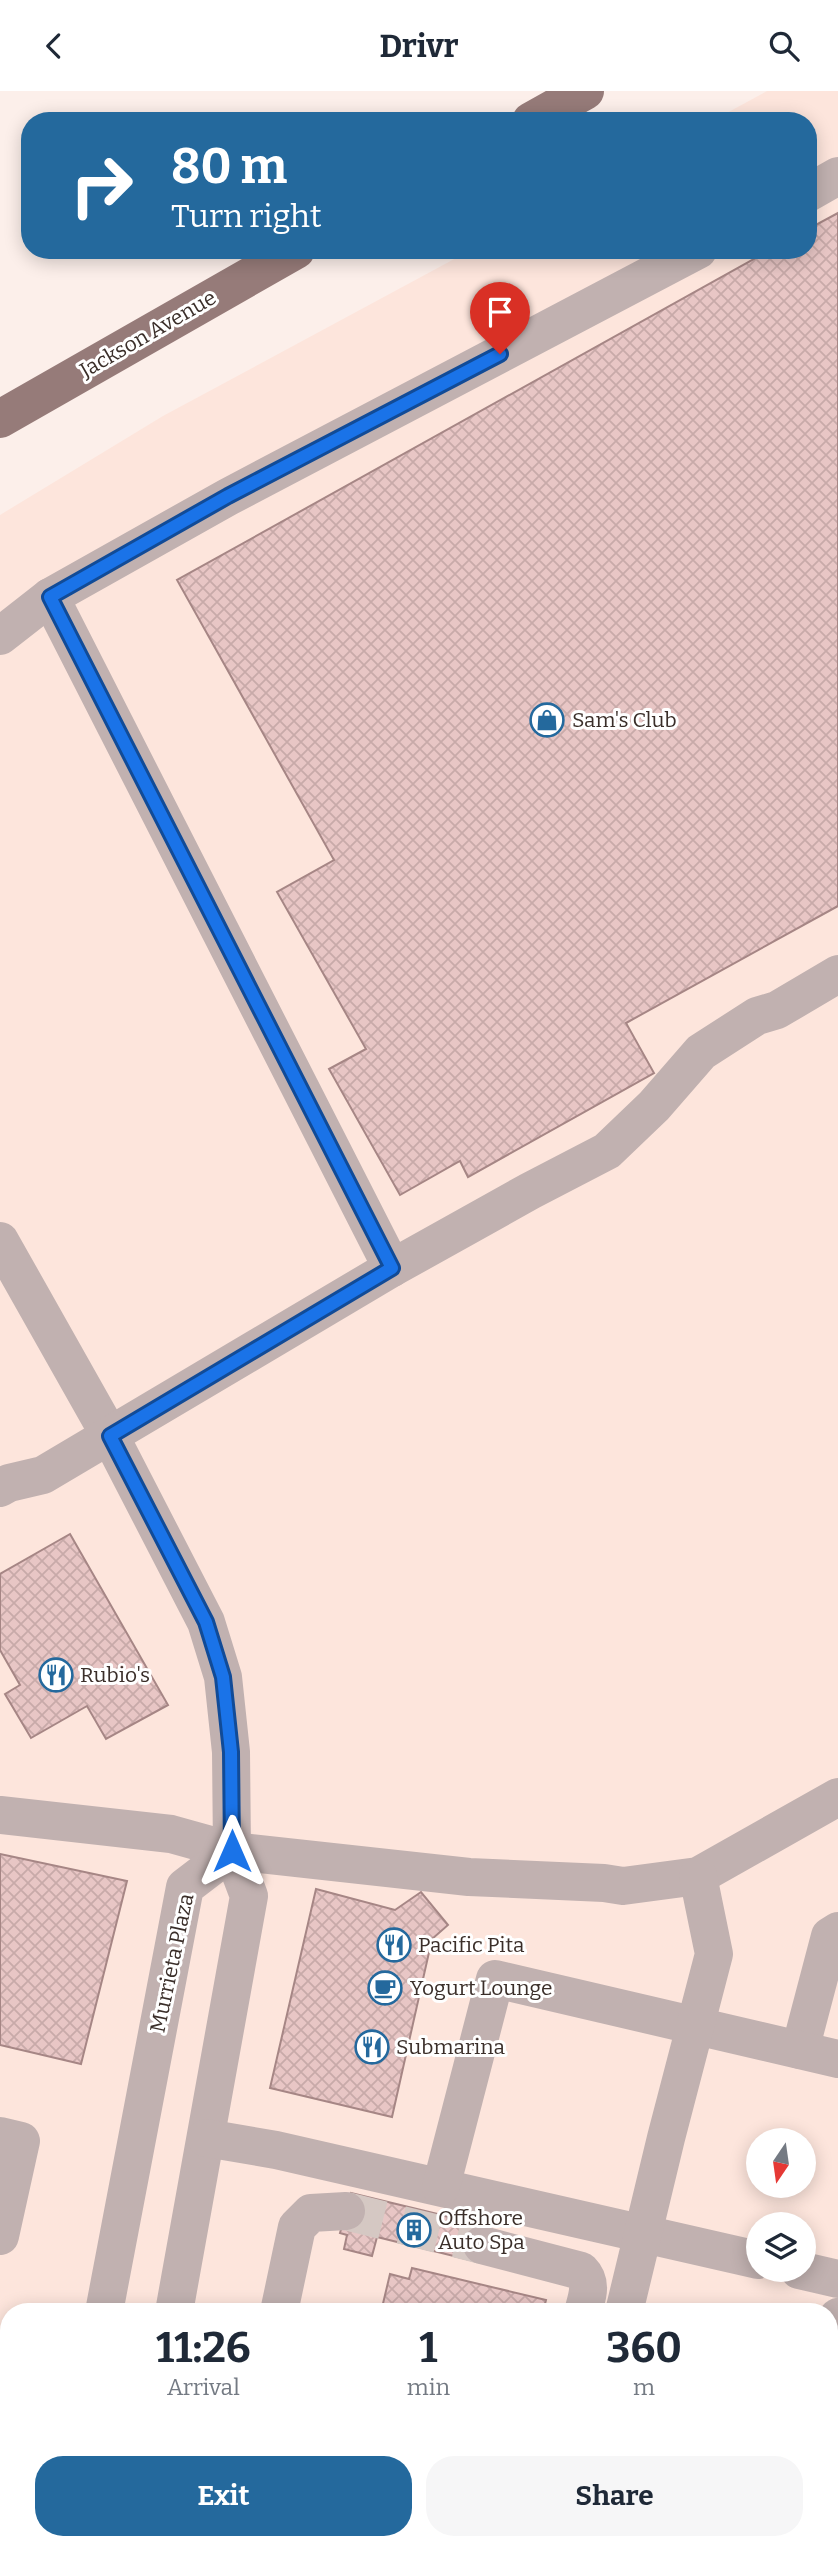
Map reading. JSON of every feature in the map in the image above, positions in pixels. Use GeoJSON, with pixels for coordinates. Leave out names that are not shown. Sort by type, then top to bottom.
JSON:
{"type":"FeatureCollection","features":[{"type":"Feature","properties":{"kind":"main road"},"geometry":{"type":"LineString","coordinates":[[547,112],[584,91]]}},
{"type":"Feature","properties":{"kind":"main road","name":"Jackson Avenue"},"geometry":{"type":"LineString","coordinates":[[0,419],[280,259]]}},
{"type":"Feature","properties":{"kind":"street"},"geometry":{"type":"LineString","coordinates":[[817,188],[838,176]]}},
{"type":"Feature","properties":{"kind":"street"},"geometry":{"type":"LineString","coordinates":[[0,636],[50,597],[228,496],[681,259]]}},
{"type":"Feature","properties":{"kind":"street"},"geometry":{"type":"LineString","coordinates":[[50,597],[392,1268]]}},
{"type":"Feature","properties":{"kind":"street"},"geometry":{"type":"LineString","coordinates":[[3,1479],[43,1475],[392,1268],[607,1151],[654,1106],[701,1052],[757,1016],[776,1010],[838,974]]}},
{"type":"Feature","properties":{"kind":"street"},"geometry":{"type":"LineString","coordinates":[[0,1241],[110,1436],[206,1622],[223,1677],[231,1752],[232,1851],[249,1896],[176,2303]]}},
{"type":"Feature","properties":{"kind":"street"},"geometry":{"type":"LineString","coordinates":[[0,1815],[171,1834],[232,1851],[469,1877],[624,1886],[698,1875],[838,1797]]}},
{"type":"Feature","properties":{"kind":"street","name":"Murrieta Plaza"},"geometry":{"type":"LineString","coordinates":[[106,2303],[185,1887],[232,1851]]}},
{"type":"Feature","properties":{"kind":"street"},"geometry":{"type":"LineString","coordinates":[[626,2303],[714,1954],[698,1875]]}},
{"type":"Feature","properties":{"kind":"street"},"geometry":{"type":"LineString","coordinates":[[800,2050],[830,1936],[838,1931]]}},
{"type":"Feature","properties":{"kind":"street"},"geometry":{"type":"LineString","coordinates":[[441,2187],[495,1979],[838,2059]]}},
{"type":"Feature","properties":{"kind":"street"},"geometry":{"type":"LineString","coordinates":[[0,2136],[22,2141],[0,2236]]}},
{"type":"Feature","properties":{"kind":"street"},"geometry":{"type":"LineString","coordinates":[[206,2137],[276,2150],[746,2257]]}},
{"type":"Feature","properties":{"kind":"street"},"geometry":{"type":"LineString","coordinates":[[281,2303],[297,2227],[311,2213],[346,2211]]}},
{"type":"Feature","properties":{"kind":"street"},"geometry":{"type":"LineString","coordinates":[[482,2245],[581,2271],[587,2277],[589,2285],[585,2303]]}},
{"type":"Feature","properties":{"kind":"street"},"geometry":{"type":"LineString","coordinates":[[560,2303],[568,2267]]}},
{"type":"Feature","properties":{"kind":"street"},"geometry":{"type":"LineString","coordinates":[[816,2274],[838,2279]]}},
{"type":"Feature","properties":{"kind":"shaded area"},"geometry":{"type":"Polygon","coordinates":[[[767,91],[838,91],[838,2303],[0,2303],[0,515],[163,416],[454,259],[817,259],[817,112],[728,112],[767,91]]]}},
{"type":"Feature","properties":{"kind":"building","name":"Sam's Club"},"geometry":{"type":"Polygon","coordinates":[[[838,213],[838,906],[626,1023],[654,1073],[468,1177],[460,1161],[400,1195],[329,1069],[366,1049],[277,892],[334,860],[177,580],[754,259],[817,259],[817,224],[838,213]]]}},
{"type":"Feature","properties":{"kind":"building"},"geometry":{"type":"Polygon","coordinates":[[[70,1534],[168,1705],[106,1739],[87,1706],[31,1738],[5,1694],[20,1685],[0,1650],[0,1574],[70,1534]]]}},
{"type":"Feature","properties":{"kind":"building"},"geometry":{"type":"Polygon","coordinates":[[[0,1854],[127,1881],[81,2064],[0,2045],[0,1854]]]}},
{"type":"Feature","properties":{"kind":"building"},"geometry":{"type":"Polygon","coordinates":[[[316,1889],[395,1910],[421,1892],[448,1925],[432,1939],[392,2117],[270,2088],[316,1889]]]}},
{"type":"Feature","properties":{"kind":"building","name":"Offshore Auto Spa"},"geometry":{"type":"Polygon","coordinates":[[[351,2193],[487,2226],[478,2262],[377,2237],[372,2256],[344,2249],[347,2235],[340,2233],[351,2193]]]}},
{"type":"Feature","properties":{"kind":"building"},"geometry":{"type":"Polygon","coordinates":[[[412,2268],[546,2300],[545,2303],[383,2303],[390,2274],[409,2279],[412,2268]]]}},
{"type":"Feature","properties":{"kind":"tunnel"},"geometry":{"type":"LineString","coordinates":[[346,2211],[482,2245]]}},
{"type":"Feature","properties":{"kind":"place","name":"Sam's Club"},"geometry":{"type":"Point","coordinates":[547,720]}},
{"type":"Feature","properties":{"kind":"place","name":"Rubio's"},"geometry":{"type":"Point","coordinates":[56,1675]}},
{"type":"Feature","properties":{"kind":"place","name":"Pacific Pita"},"geometry":{"type":"Point","coordinates":[394,1945]}},
{"type":"Feature","properties":{"kind":"place","name":"Yogurt Lounge"},"geometry":{"type":"Point","coordinates":[385,1988]}},
{"type":"Feature","properties":{"kind":"place","name":"Submarina"},"geometry":{"type":"Point","coordinates":[372,2047]}},
{"type":"Feature","properties":{"kind":"place","name":"Offshore Auto Spa"},"geometry":{"type":"Point","coordinates":[414,2230]}},
{"type":"Feature","properties":{"kind":"route"},"geometry":{"type":"LineString","coordinates":[[232,1851],[231,1752],[223,1677],[206,1622],[110,1436],[392,1268],[50,597],[228,496],[500,354]]}}]}
